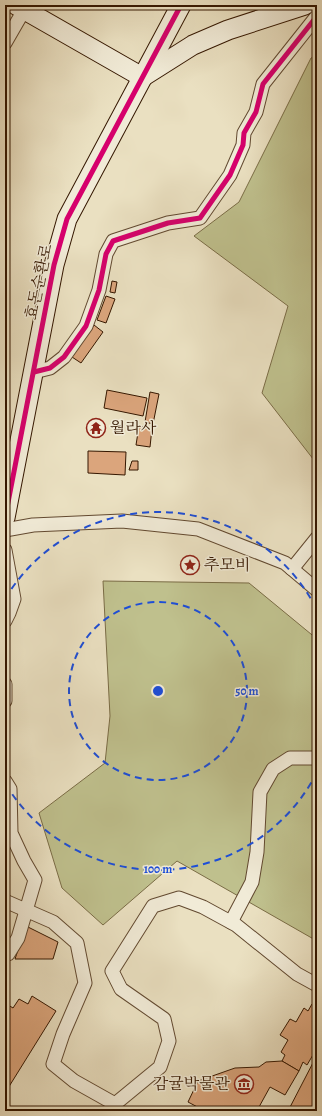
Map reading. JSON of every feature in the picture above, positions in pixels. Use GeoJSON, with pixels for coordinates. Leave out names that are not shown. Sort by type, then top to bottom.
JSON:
{"type":"FeatureCollection","features":[{"type":"Feature","properties":{"kind":"street","name":"효돈순환로"},"geometry":{"type":"LineString","coordinates":[[5,518],[9,479],[34,372],[54,265],[67,219],[182,5]]}},
{"type":"Feature","properties":{"kind":"street"},"geometry":{"type":"LineString","coordinates":[[5,43],[20,7],[142,77],[193,45],[228,30],[305,5]]}},
{"type":"Feature","properties":{"kind":"street"},"geometry":{"type":"LineString","coordinates":[[34,372],[50,368],[64,357],[86,326],[99,290],[106,254],[113,241],[168,223],[200,218],[209,208],[230,175],[243,145],[244,134],[256,112],[263,84],[317,16]]}},
{"type":"Feature","properties":{"kind":"street"},"geometry":{"type":"LineString","coordinates":[[5,530],[34,525],[122,521],[198,529],[285,563],[317,590]]}},
{"type":"Feature","properties":{"kind":"street"},"geometry":{"type":"LineString","coordinates":[[292,569],[317,538]]}},
{"type":"Feature","properties":{"kind":"street"},"geometry":{"type":"LineString","coordinates":[[5,550],[14,599],[10,613],[5,621]]}},
{"type":"Feature","properties":{"kind":"street"},"geometry":{"type":"LineString","coordinates":[[5,684],[5,701]]}},
{"type":"Feature","properties":{"kind":"street"},"geometry":{"type":"LineString","coordinates":[[231,922],[252,882],[257,852],[260,792],[273,769],[290,758],[317,758]]}},
{"type":"Feature","properties":{"kind":"street"},"geometry":{"type":"LineString","coordinates":[[5,781],[10,789],[11,833],[35,880],[18,938],[8,954],[5,955]]}},
{"type":"Feature","properties":{"kind":"street"},"geometry":{"type":"LineString","coordinates":[[5,901],[53,922],[77,943],[85,983],[63,1034],[53,1064],[74,1081],[114,1107],[160,1067],[169,1041],[164,1019],[121,989],[112,971],[153,906],[179,898],[202,906],[231,922],[297,974],[317,986]]}},
{"type":"Feature","properties":{"kind":"green space"},"geometry":{"type":"Polygon","coordinates":[[[317,56],[317,464],[262,393],[288,306],[194,236],[239,202],[311,58],[317,56]]]}},
{"type":"Feature","properties":{"kind":"green space"},"geometry":{"type":"Polygon","coordinates":[[[103,581],[249,583],[317,639],[317,941],[177,861],[103,925],[62,888],[39,813],[105,763],[110,716],[103,581]]]}},
{"type":"Feature","properties":{"kind":"building"},"geometry":{"type":"Polygon","coordinates":[[[112,281],[117,282],[115,293],[110,292],[112,281]]]}},
{"type":"Feature","properties":{"kind":"building"},"geometry":{"type":"Polygon","coordinates":[[[106,296],[115,299],[106,323],[97,320],[106,296]]]}},
{"type":"Feature","properties":{"kind":"building"},"geometry":{"type":"Polygon","coordinates":[[[94,325],[103,332],[81,363],[72,357],[94,325]]]}},
{"type":"Feature","properties":{"kind":"building"},"geometry":{"type":"Polygon","coordinates":[[[107,390],[147,398],[143,416],[104,408],[107,390]]]}},
{"type":"Feature","properties":{"kind":"building"},"geometry":{"type":"Polygon","coordinates":[[[150,392],[159,394],[153,424],[145,422],[150,392]]]}},
{"type":"Feature","properties":{"kind":"building"},"geometry":{"type":"Polygon","coordinates":[[[139,426],[152,428],[150,447],[136,445],[139,426]]]}},
{"type":"Feature","properties":{"kind":"building","name":"월라사"},"geometry":{"type":"Polygon","coordinates":[[[88,451],[126,452],[125,475],[88,473],[88,451]]]}},
{"type":"Feature","properties":{"kind":"building"},"geometry":{"type":"Polygon","coordinates":[[[132,461],[138,461],[138,470],[129,470],[132,461]]]}},
{"type":"Feature","properties":{"kind":"building"},"geometry":{"type":"Polygon","coordinates":[[[26,926],[58,942],[53,959],[15,959],[26,926]]]}},
{"type":"Feature","properties":{"kind":"building"},"geometry":{"type":"Polygon","coordinates":[[[32,996],[56,1011],[5,1093],[5,1003],[13,1008],[19,999],[28,1004],[32,996]]]}},
{"type":"Feature","properties":{"kind":"building"},"geometry":{"type":"Polygon","coordinates":[[[312,1004],[317,1006],[317,1048],[307,1065],[303,1062],[299,1071],[282,1061],[285,1055],[281,1052],[288,1040],[280,1035],[290,1019],[296,1022],[304,1008],[308,1011],[312,1004]]]}},
{"type":"Feature","properties":{"kind":"building"},"geometry":{"type":"Polygon","coordinates":[[[317,1055],[317,1111],[288,1111],[317,1055]]]}},
{"type":"Feature","properties":{"kind":"building","name":"감귤박물관"},"geometry":{"type":"Polygon","coordinates":[[[282,1061],[299,1071],[285,1095],[270,1087],[259,1107],[267,1111],[220,1111],[211,1107],[209,1111],[205,1111],[188,1102],[198,1081],[235,1068],[259,1067],[266,1062],[282,1061]]]}},
{"type":"Feature","properties":{"kind":"cycle path"},"geometry":{"type":"LineString","coordinates":[[5,518],[54,265],[67,219],[181,5]]}},
{"type":"Feature","properties":{"kind":"cycle path"},"geometry":{"type":"LineString","coordinates":[[34,372],[50,368],[64,357],[86,326],[99,290],[106,254],[113,241],[168,223],[200,218],[230,175],[243,145],[244,133],[256,112],[263,84],[317,16]]}},
{"type":"Feature","properties":{"kind":"place","name":"월라사"},"geometry":{"type":"Point","coordinates":[96,428]}},
{"type":"Feature","properties":{"kind":"place","name":"추모비"},"geometry":{"type":"Point","coordinates":[190,565]}},
{"type":"Feature","properties":{"kind":"place","name":"감귤박물관"},"geometry":{"type":"Point","coordinates":[244,1084]}}]}
